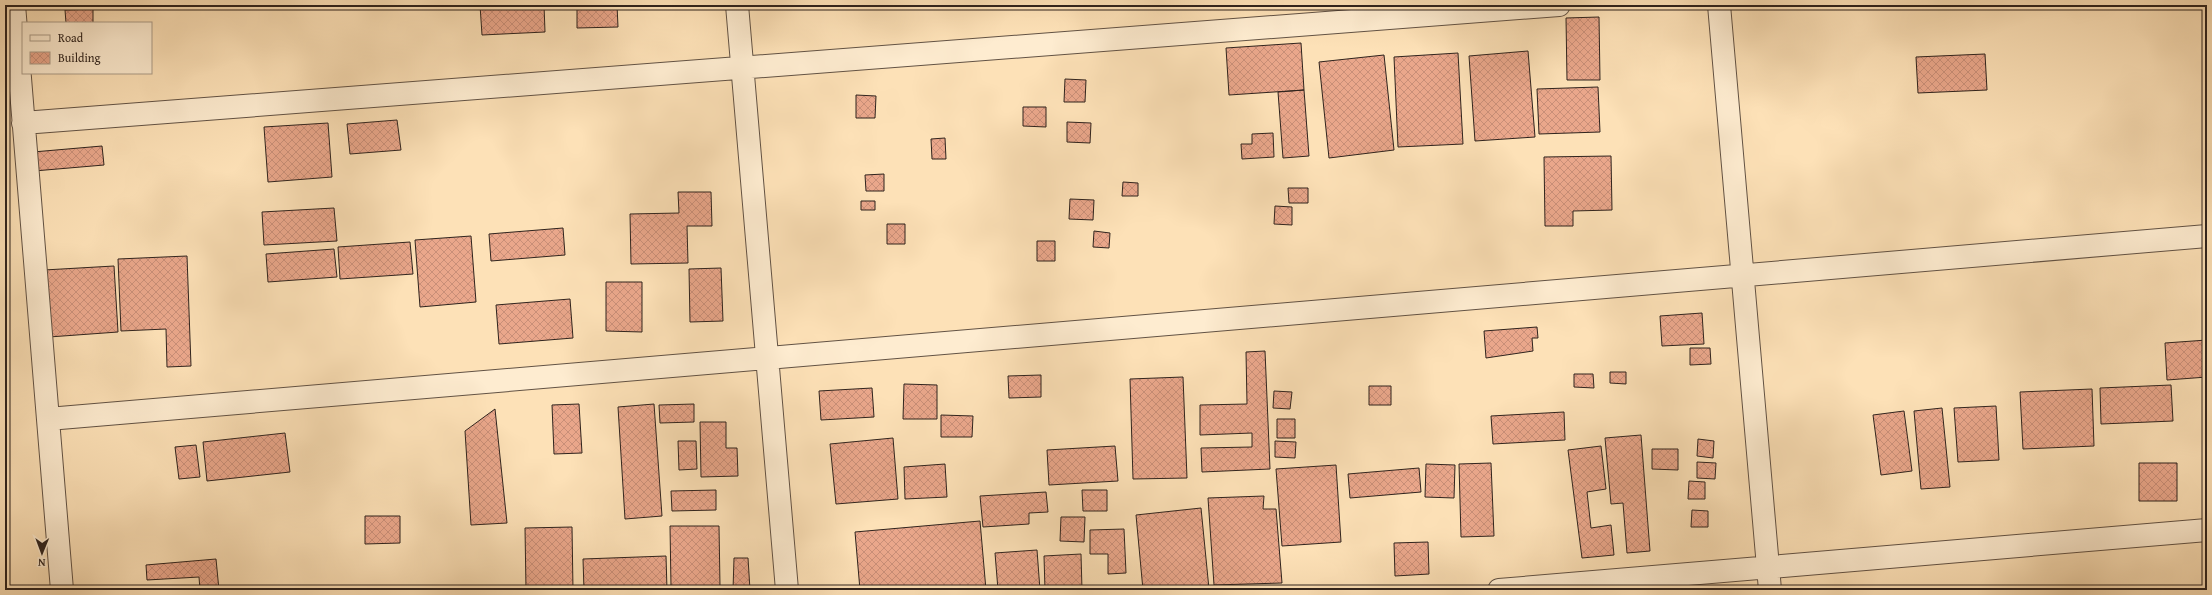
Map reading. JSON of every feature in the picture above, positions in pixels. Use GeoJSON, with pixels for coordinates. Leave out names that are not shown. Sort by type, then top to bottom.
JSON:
{"type":"FeatureCollection","features":[{"type":"Feature","properties":{"kind":"street"},"geometry":{"type":"LineString","coordinates":[[14,5],[62,590]]}},
{"type":"Feature","properties":{"kind":"street"},"geometry":{"type":"LineString","coordinates":[[737,5],[787,590]]}},
{"type":"Feature","properties":{"kind":"street"},"geometry":{"type":"LineString","coordinates":[[23,123],[1559,5]]}},
{"type":"Feature","properties":{"kind":"street"},"geometry":{"type":"LineString","coordinates":[[1719,5],[1770,590]]}},
{"type":"Feature","properties":{"kind":"street"},"geometry":{"type":"LineString","coordinates":[[48,419],[2207,236]]}},
{"type":"Feature","properties":{"kind":"street"},"geometry":{"type":"LineString","coordinates":[[1499,590],[2207,530]]}},
{"type":"Feature","properties":{"kind":"building"},"geometry":{"type":"Polygon","coordinates":[[[480,5],[544,5],[545,32],[482,35],[480,5]]]}},
{"type":"Feature","properties":{"kind":"building"},"geometry":{"type":"Polygon","coordinates":[[[577,5],[617,5],[618,27],[577,28],[577,5]]]}},
{"type":"Feature","properties":{"kind":"building"},"geometry":{"type":"Polygon","coordinates":[[[1909,5],[1958,5],[1958,8],[1909,9],[1909,5]]]}},
{"type":"Feature","properties":{"kind":"building"},"geometry":{"type":"Polygon","coordinates":[[[93,9],[93,22],[66,22],[65,10],[93,9]]]}},
{"type":"Feature","properties":{"kind":"building"},"geometry":{"type":"Polygon","coordinates":[[[1599,17],[1600,80],[1567,80],[1566,18],[1599,17]]]}},
{"type":"Feature","properties":{"kind":"building"},"geometry":{"type":"Polygon","coordinates":[[[1301,43],[1304,90],[1229,95],[1226,48],[1301,43]]]}},
{"type":"Feature","properties":{"kind":"building"},"geometry":{"type":"Polygon","coordinates":[[[1528,51],[1535,137],[1475,141],[1469,56],[1528,51]]]}},
{"type":"Feature","properties":{"kind":"building"},"geometry":{"type":"Polygon","coordinates":[[[1458,53],[1463,144],[1398,147],[1394,57],[1458,53]]]}},
{"type":"Feature","properties":{"kind":"building"},"geometry":{"type":"Polygon","coordinates":[[[1985,54],[1987,90],[1918,93],[1916,57],[1985,54]]]}},
{"type":"Feature","properties":{"kind":"building"},"geometry":{"type":"Polygon","coordinates":[[[1384,55],[1394,150],[1329,158],[1319,62],[1384,55]]]}},
{"type":"Feature","properties":{"kind":"building"},"geometry":{"type":"Polygon","coordinates":[[[1065,79],[1086,80],[1085,102],[1064,102],[1065,79]]]}},
{"type":"Feature","properties":{"kind":"building"},"geometry":{"type":"Polygon","coordinates":[[[1598,87],[1600,132],[1539,134],[1537,89],[1598,87]]]}},
{"type":"Feature","properties":{"kind":"building"},"geometry":{"type":"Polygon","coordinates":[[[1304,90],[1309,156],[1283,158],[1278,92],[1304,90]]]}},
{"type":"Feature","properties":{"kind":"building"},"geometry":{"type":"Polygon","coordinates":[[[856,95],[876,96],[875,118],[856,118],[856,95]]]}},
{"type":"Feature","properties":{"kind":"building"},"geometry":{"type":"Polygon","coordinates":[[[1023,107],[1046,107],[1046,127],[1023,126],[1023,107]]]}},
{"type":"Feature","properties":{"kind":"building"},"geometry":{"type":"Polygon","coordinates":[[[397,120],[401,150],[350,154],[347,124],[397,120]]]}},
{"type":"Feature","properties":{"kind":"building"},"geometry":{"type":"Polygon","coordinates":[[[1067,122],[1091,123],[1090,143],[1067,142],[1067,122]]]}},
{"type":"Feature","properties":{"kind":"building"},"geometry":{"type":"Polygon","coordinates":[[[328,123],[332,177],[268,182],[264,127],[328,123]]]}},
{"type":"Feature","properties":{"kind":"building"},"geometry":{"type":"Polygon","coordinates":[[[1273,133],[1274,157],[1242,159],[1241,144],[1252,144],[1252,134],[1273,133]]]}},
{"type":"Feature","properties":{"kind":"building"},"geometry":{"type":"Polygon","coordinates":[[[945,138],[946,159],[932,159],[931,139],[945,138]]]}},
{"type":"Feature","properties":{"kind":"building"},"geometry":{"type":"Polygon","coordinates":[[[102,146],[104,165],[34,171],[33,152],[102,146]]]}},
{"type":"Feature","properties":{"kind":"building"},"geometry":{"type":"Polygon","coordinates":[[[1611,156],[1612,210],[1573,211],[1573,226],[1545,226],[1544,157],[1611,156]]]}},
{"type":"Feature","properties":{"kind":"building"},"geometry":{"type":"Polygon","coordinates":[[[884,174],[884,191],[866,191],[865,175],[884,174]]]}},
{"type":"Feature","properties":{"kind":"building"},"geometry":{"type":"Polygon","coordinates":[[[1123,182],[1138,183],[1138,196],[1122,196],[1123,182]]]}},
{"type":"Feature","properties":{"kind":"building"},"geometry":{"type":"Polygon","coordinates":[[[1288,188],[1308,188],[1308,203],[1289,203],[1288,188]]]}},
{"type":"Feature","properties":{"kind":"building"},"geometry":{"type":"Polygon","coordinates":[[[678,192],[711,192],[712,226],[687,226],[688,263],[631,264],[630,214],[679,213],[678,192]]]}},
{"type":"Feature","properties":{"kind":"building"},"geometry":{"type":"Polygon","coordinates":[[[1070,199],[1094,200],[1093,220],[1069,219],[1070,199]]]}},
{"type":"Feature","properties":{"kind":"building"},"geometry":{"type":"Polygon","coordinates":[[[861,201],[875,201],[875,210],[861,210],[861,201]]]}},
{"type":"Feature","properties":{"kind":"building"},"geometry":{"type":"Polygon","coordinates":[[[1275,206],[1292,207],[1292,225],[1274,224],[1275,206]]]}},
{"type":"Feature","properties":{"kind":"building"},"geometry":{"type":"Polygon","coordinates":[[[334,208],[337,241],[264,245],[262,212],[334,208]]]}},
{"type":"Feature","properties":{"kind":"building"},"geometry":{"type":"Polygon","coordinates":[[[887,224],[905,224],[905,244],[887,244],[887,224]]]}},
{"type":"Feature","properties":{"kind":"building"},"geometry":{"type":"Polygon","coordinates":[[[563,228],[565,255],[491,261],[489,234],[563,228]]]}},
{"type":"Feature","properties":{"kind":"building"},"geometry":{"type":"Polygon","coordinates":[[[1094,231],[1110,233],[1109,248],[1093,247],[1094,231]]]}},
{"type":"Feature","properties":{"kind":"building"},"geometry":{"type":"Polygon","coordinates":[[[471,236],[476,302],[420,307],[415,240],[471,236]]]}},
{"type":"Feature","properties":{"kind":"building"},"geometry":{"type":"Polygon","coordinates":[[[1037,241],[1055,241],[1055,261],[1037,261],[1037,241]]]}},
{"type":"Feature","properties":{"kind":"building"},"geometry":{"type":"Polygon","coordinates":[[[410,242],[413,274],[340,279],[338,247],[410,242]]]}},
{"type":"Feature","properties":{"kind":"building"},"geometry":{"type":"Polygon","coordinates":[[[334,249],[337,277],[268,282],[266,254],[334,249]]]}},
{"type":"Feature","properties":{"kind":"building"},"geometry":{"type":"Polygon","coordinates":[[[187,256],[191,366],[167,367],[166,329],[121,331],[118,259],[187,256]]]}},
{"type":"Feature","properties":{"kind":"building"},"geometry":{"type":"Polygon","coordinates":[[[114,266],[118,332],[49,337],[44,270],[114,266]]]}},
{"type":"Feature","properties":{"kind":"building"},"geometry":{"type":"Polygon","coordinates":[[[721,268],[723,321],[690,322],[689,269],[721,268]]]}},
{"type":"Feature","properties":{"kind":"building"},"geometry":{"type":"Polygon","coordinates":[[[606,282],[642,282],[642,332],[606,331],[606,282]]]}},
{"type":"Feature","properties":{"kind":"building"},"geometry":{"type":"Polygon","coordinates":[[[570,299],[573,338],[499,344],[496,305],[570,299]]]}},
{"type":"Feature","properties":{"kind":"building"},"geometry":{"type":"Polygon","coordinates":[[[1702,313],[1704,344],[1662,346],[1660,316],[1702,313]]]}},
{"type":"Feature","properties":{"kind":"building"},"geometry":{"type":"Polygon","coordinates":[[[1537,327],[1538,338],[1532,338],[1533,351],[1486,358],[1484,331],[1537,327]]]}},
{"type":"Feature","properties":{"kind":"building"},"geometry":{"type":"Polygon","coordinates":[[[2207,340],[2207,377],[2167,380],[2165,343],[2207,340]]]}},
{"type":"Feature","properties":{"kind":"building"},"geometry":{"type":"Polygon","coordinates":[[[1690,348],[1710,348],[1711,364],[1690,365],[1690,348]]]}},
{"type":"Feature","properties":{"kind":"building"},"geometry":{"type":"Polygon","coordinates":[[[1265,351],[1270,469],[1202,472],[1201,448],[1252,447],[1252,433],[1200,435],[1200,405],[1247,404],[1246,352],[1265,351]]]}},
{"type":"Feature","properties":{"kind":"building"},"geometry":{"type":"Polygon","coordinates":[[[1610,372],[1626,372],[1626,384],[1610,383],[1610,372]]]}},
{"type":"Feature","properties":{"kind":"building"},"geometry":{"type":"Polygon","coordinates":[[[1574,374],[1593,374],[1594,388],[1574,387],[1574,374]]]}},
{"type":"Feature","properties":{"kind":"building"},"geometry":{"type":"Polygon","coordinates":[[[1041,375],[1041,397],[1009,398],[1008,376],[1041,375]]]}},
{"type":"Feature","properties":{"kind":"building"},"geometry":{"type":"Polygon","coordinates":[[[1183,377],[1187,478],[1133,479],[1130,379],[1183,377]]]}},
{"type":"Feature","properties":{"kind":"building"},"geometry":{"type":"Polygon","coordinates":[[[904,384],[937,385],[937,419],[903,419],[904,384]]]}},
{"type":"Feature","properties":{"kind":"building"},"geometry":{"type":"Polygon","coordinates":[[[2171,385],[2173,421],[2101,424],[2100,388],[2171,385]]]}},
{"type":"Feature","properties":{"kind":"building"},"geometry":{"type":"Polygon","coordinates":[[[1369,386],[1391,386],[1391,405],[1369,405],[1369,386]]]}},
{"type":"Feature","properties":{"kind":"building"},"geometry":{"type":"Polygon","coordinates":[[[872,388],[874,417],[821,420],[819,391],[872,388]]]}},
{"type":"Feature","properties":{"kind":"building"},"geometry":{"type":"Polygon","coordinates":[[[2092,389],[2094,446],[2023,449],[2020,392],[2092,389]]]}},
{"type":"Feature","properties":{"kind":"building"},"geometry":{"type":"Polygon","coordinates":[[[1274,391],[1292,392],[1290,409],[1273,408],[1274,391]]]}},
{"type":"Feature","properties":{"kind":"building"},"geometry":{"type":"Polygon","coordinates":[[[579,404],[582,453],[554,454],[552,405],[579,404]]]}},
{"type":"Feature","properties":{"kind":"building"},"geometry":{"type":"Polygon","coordinates":[[[654,404],[662,516],[625,519],[618,407],[654,404]]]}},
{"type":"Feature","properties":{"kind":"building"},"geometry":{"type":"Polygon","coordinates":[[[694,404],[694,422],[660,423],[659,405],[694,404]]]}},
{"type":"Feature","properties":{"kind":"building"},"geometry":{"type":"Polygon","coordinates":[[[1996,406],[1999,460],[1958,462],[1954,408],[1996,406]]]}},
{"type":"Feature","properties":{"kind":"building"},"geometry":{"type":"Polygon","coordinates":[[[1942,408],[1950,487],[1921,489],[1914,411],[1942,408]]]}},
{"type":"Feature","properties":{"kind":"building"},"geometry":{"type":"Polygon","coordinates":[[[495,409],[507,523],[471,525],[465,431],[495,409]]]}},
{"type":"Feature","properties":{"kind":"building"},"geometry":{"type":"Polygon","coordinates":[[[1904,411],[1912,471],[1881,475],[1873,415],[1904,411]]]}},
{"type":"Feature","properties":{"kind":"building"},"geometry":{"type":"Polygon","coordinates":[[[1564,412],[1565,440],[1493,444],[1491,416],[1564,412]]]}},
{"type":"Feature","properties":{"kind":"building"},"geometry":{"type":"Polygon","coordinates":[[[941,415],[973,416],[972,437],[941,437],[941,415]]]}},
{"type":"Feature","properties":{"kind":"building"},"geometry":{"type":"Polygon","coordinates":[[[1277,419],[1295,419],[1295,438],[1277,438],[1277,419]]]}},
{"type":"Feature","properties":{"kind":"building"},"geometry":{"type":"Polygon","coordinates":[[[700,422],[726,422],[726,448],[737,448],[738,476],[701,477],[700,422]]]}},
{"type":"Feature","properties":{"kind":"building"},"geometry":{"type":"Polygon","coordinates":[[[285,433],[290,472],[207,481],[203,442],[285,433]]]}},
{"type":"Feature","properties":{"kind":"building"},"geometry":{"type":"Polygon","coordinates":[[[1641,435],[1650,551],[1627,553],[1623,503],[1611,504],[1605,438],[1641,435]]]}},
{"type":"Feature","properties":{"kind":"building"},"geometry":{"type":"Polygon","coordinates":[[[893,438],[898,499],[836,504],[830,444],[893,438]]]}},
{"type":"Feature","properties":{"kind":"building"},"geometry":{"type":"Polygon","coordinates":[[[1698,439],[1714,441],[1713,458],[1697,456],[1698,439]]]}},
{"type":"Feature","properties":{"kind":"building"},"geometry":{"type":"Polygon","coordinates":[[[678,441],[696,441],[697,469],[679,470],[678,441]]]}},
{"type":"Feature","properties":{"kind":"building"},"geometry":{"type":"Polygon","coordinates":[[[1275,441],[1296,442],[1295,458],[1275,457],[1275,441]]]}},
{"type":"Feature","properties":{"kind":"building"},"geometry":{"type":"Polygon","coordinates":[[[196,445],[200,477],[179,479],[175,447],[196,445]]]}},
{"type":"Feature","properties":{"kind":"building"},"geometry":{"type":"Polygon","coordinates":[[[1115,446],[1118,481],[1049,485],[1047,450],[1115,446]]]}},
{"type":"Feature","properties":{"kind":"building"},"geometry":{"type":"Polygon","coordinates":[[[1601,446],[1606,489],[1587,492],[1591,528],[1611,525],[1614,555],[1582,558],[1568,450],[1601,446]]]}},
{"type":"Feature","properties":{"kind":"building"},"geometry":{"type":"Polygon","coordinates":[[[1652,449],[1678,449],[1678,470],[1652,469],[1652,449]]]}},
{"type":"Feature","properties":{"kind":"building"},"geometry":{"type":"Polygon","coordinates":[[[1697,462],[1716,463],[1715,479],[1697,478],[1697,462]]]}},
{"type":"Feature","properties":{"kind":"building"},"geometry":{"type":"Polygon","coordinates":[[[1491,463],[1494,536],[1461,537],[1459,464],[1491,463]]]}},
{"type":"Feature","properties":{"kind":"building"},"geometry":{"type":"Polygon","coordinates":[[[2139,463],[2177,463],[2177,501],[2139,501],[2139,463]]]}},
{"type":"Feature","properties":{"kind":"building"},"geometry":{"type":"Polygon","coordinates":[[[945,464],[947,497],[905,499],[904,467],[945,464]]]}},
{"type":"Feature","properties":{"kind":"building"},"geometry":{"type":"Polygon","coordinates":[[[1426,464],[1455,465],[1454,498],[1425,497],[1426,464]]]}},
{"type":"Feature","properties":{"kind":"building"},"geometry":{"type":"Polygon","coordinates":[[[1336,465],[1341,542],[1282,546],[1276,469],[1336,465]]]}},
{"type":"Feature","properties":{"kind":"building"},"geometry":{"type":"Polygon","coordinates":[[[1419,468],[1421,492],[1350,498],[1348,474],[1419,468]]]}},
{"type":"Feature","properties":{"kind":"building"},"geometry":{"type":"Polygon","coordinates":[[[1689,481],[1705,482],[1705,499],[1688,499],[1689,481]]]}},
{"type":"Feature","properties":{"kind":"building"},"geometry":{"type":"Polygon","coordinates":[[[716,490],[716,510],[672,511],[671,491],[716,490]]]}},
{"type":"Feature","properties":{"kind":"building"},"geometry":{"type":"Polygon","coordinates":[[[1082,490],[1107,490],[1107,511],[1083,511],[1082,490]]]}},
{"type":"Feature","properties":{"kind":"building"},"geometry":{"type":"Polygon","coordinates":[[[1046,492],[1048,512],[1029,513],[1029,524],[983,527],[980,496],[1046,492]]]}},
{"type":"Feature","properties":{"kind":"building"},"geometry":{"type":"Polygon","coordinates":[[[1264,496],[1263,509],[1276,509],[1282,583],[1214,585],[1208,498],[1264,496]]]}},
{"type":"Feature","properties":{"kind":"building"},"geometry":{"type":"Polygon","coordinates":[[[1201,508],[1209,589],[1143,590],[1136,515],[1201,508]]]}},
{"type":"Feature","properties":{"kind":"building"},"geometry":{"type":"Polygon","coordinates":[[[1692,510],[1708,511],[1708,527],[1691,527],[1692,510]]]}},
{"type":"Feature","properties":{"kind":"building"},"geometry":{"type":"Polygon","coordinates":[[[365,516],[400,516],[400,543],[365,544],[365,516]]]}},
{"type":"Feature","properties":{"kind":"building"},"geometry":{"type":"Polygon","coordinates":[[[1061,517],[1085,517],[1084,542],[1060,541],[1061,517]]]}},
{"type":"Feature","properties":{"kind":"building"},"geometry":{"type":"Polygon","coordinates":[[[980,521],[986,590],[860,590],[855,532],[980,521]]]}},
{"type":"Feature","properties":{"kind":"building"},"geometry":{"type":"Polygon","coordinates":[[[670,526],[719,526],[720,586],[671,587],[670,526]]]}},
{"type":"Feature","properties":{"kind":"building"},"geometry":{"type":"Polygon","coordinates":[[[572,527],[573,590],[526,590],[525,528],[572,527]]]}},
{"type":"Feature","properties":{"kind":"building"},"geometry":{"type":"Polygon","coordinates":[[[1124,529],[1126,573],[1108,574],[1108,554],[1090,554],[1090,530],[1124,529]]]}},
{"type":"Feature","properties":{"kind":"building"},"geometry":{"type":"Polygon","coordinates":[[[1428,542],[1429,574],[1395,576],[1394,543],[1428,542]]]}},
{"type":"Feature","properties":{"kind":"building"},"geometry":{"type":"Polygon","coordinates":[[[1037,550],[1040,590],[998,590],[995,553],[1037,550]]]}},
{"type":"Feature","properties":{"kind":"building"},"geometry":{"type":"Polygon","coordinates":[[[1081,554],[1082,590],[1045,590],[1044,556],[1081,554]]]}},
{"type":"Feature","properties":{"kind":"building"},"geometry":{"type":"Polygon","coordinates":[[[666,556],[667,590],[584,590],[583,559],[666,556]]]}},
{"type":"Feature","properties":{"kind":"building"},"geometry":{"type":"Polygon","coordinates":[[[734,558],[748,558],[750,590],[733,590],[734,558]]]}},
{"type":"Feature","properties":{"kind":"building"},"geometry":{"type":"Polygon","coordinates":[[[216,559],[219,590],[200,590],[199,577],[147,580],[146,565],[216,559]]]}}]}
